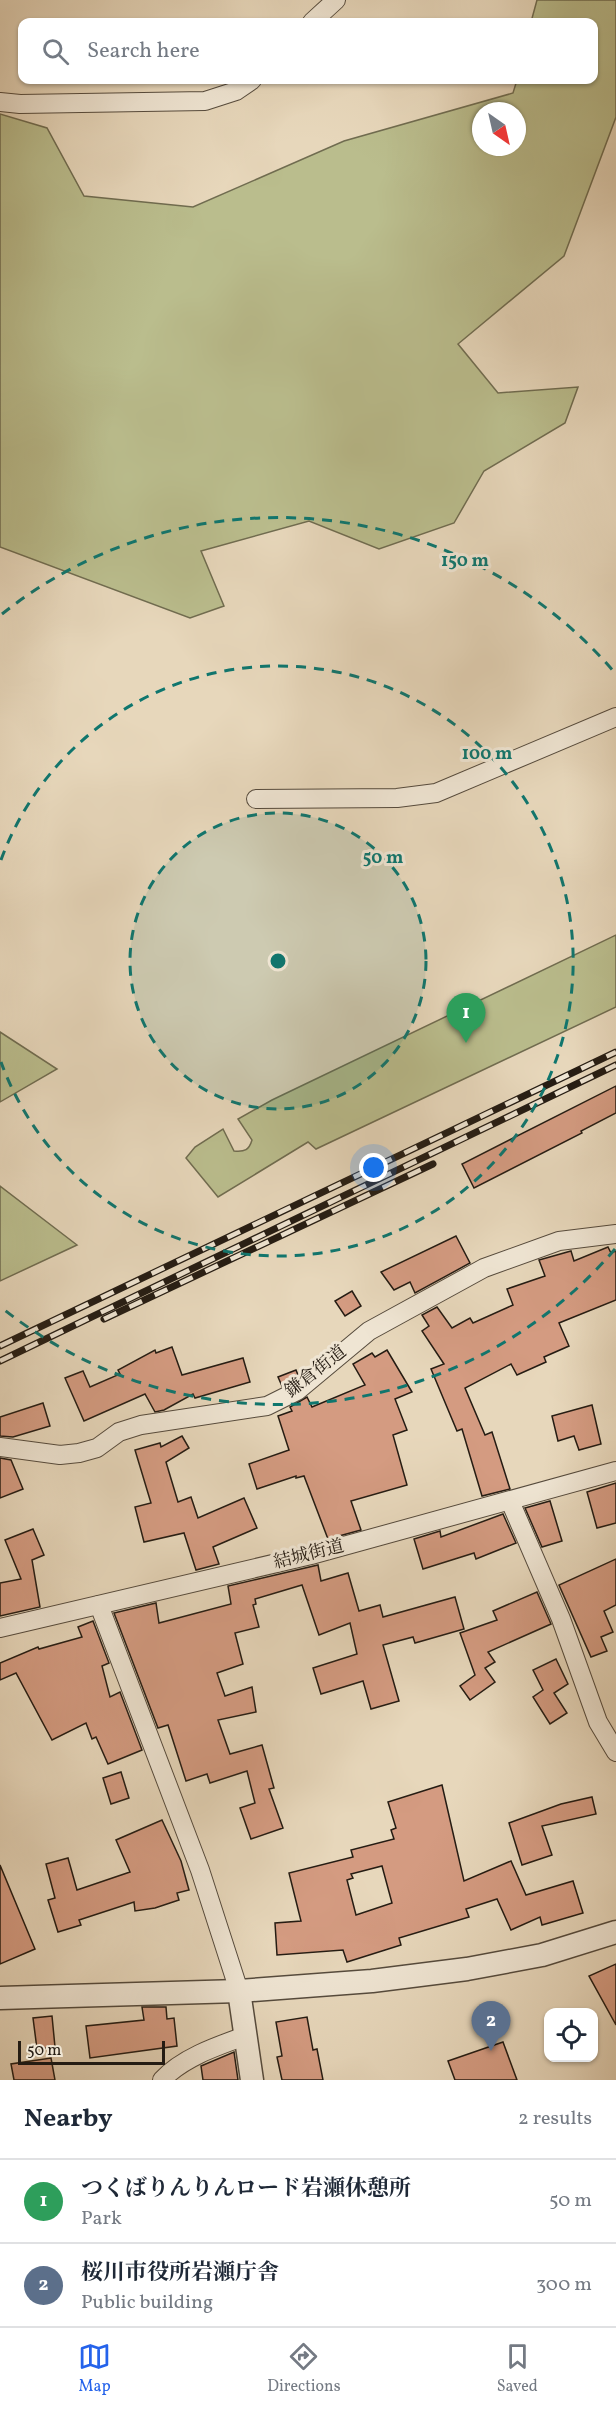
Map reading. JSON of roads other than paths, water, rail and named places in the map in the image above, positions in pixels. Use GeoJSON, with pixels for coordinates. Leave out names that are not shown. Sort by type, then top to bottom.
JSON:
{"type":"FeatureCollection","features":[{"type":"Feature","properties":{"kind":"street"},"geometry":{"type":"LineString","coordinates":[[316,18],[336,0]]}},
{"type":"Feature","properties":{"kind":"street"},"geometry":{"type":"LineString","coordinates":[[0,102],[20,104],[205,101],[236,91],[246,84]]}},
{"type":"Feature","properties":{"kind":"street"},"geometry":{"type":"LineString","coordinates":[[256,799],[397,798],[436,794],[616,717]]}},
{"type":"Feature","properties":{"kind":"street","name":"鎌倉街道"},"geometry":{"type":"LineString","coordinates":[[0,1447],[60,1455],[79,1453],[97,1448],[119,1432],[141,1425],[267,1406],[297,1391],[369,1331],[484,1268],[559,1241],[616,1234]]}},
{"type":"Feature","properties":{"kind":"street","name":"結城街道"},"geometry":{"type":"LineString","coordinates":[[0,1628],[311,1555],[616,1472]]}},
{"type":"Feature","properties":{"kind":"street"},"geometry":{"type":"LineString","coordinates":[[510,1501],[561,1619],[598,1722],[616,1752]]}},
{"type":"Feature","properties":{"kind":"street"},"geometry":{"type":"LineString","coordinates":[[99,1605],[200,1870],[238,1991],[252,2080]]}},
{"type":"Feature","properties":{"kind":"street"},"geometry":{"type":"LineString","coordinates":[[0,1998],[238,1991],[372,1981],[467,1969],[542,1955],[616,1932]]}},
{"type":"Feature","properties":{"kind":"street"},"geometry":{"type":"LineString","coordinates":[[162,2080],[168,2073],[211,2049],[245,2036]]}},
{"type":"Feature","properties":{"kind":"railway"},"geometry":{"type":"LineString","coordinates":[[0,1346],[616,1052]]}},
{"type":"Feature","properties":{"kind":"railway"},"geometry":{"type":"LineString","coordinates":[[0,1361],[616,1065]]}},
{"type":"Feature","properties":{"kind":"railway"},"geometry":{"type":"LineString","coordinates":[[104,1319],[433,1164]]}},
{"type":"Feature","properties":{"kind":"place","name":"つくばりんりんロード岩瀬休憩所"},"geometry":{"type":"Point","coordinates":[466,1043]}},
{"type":"Feature","properties":{"kind":"place","name":"桜川市役所岩瀬庁舎"},"geometry":{"type":"Point","coordinates":[491,2051]}}]}
